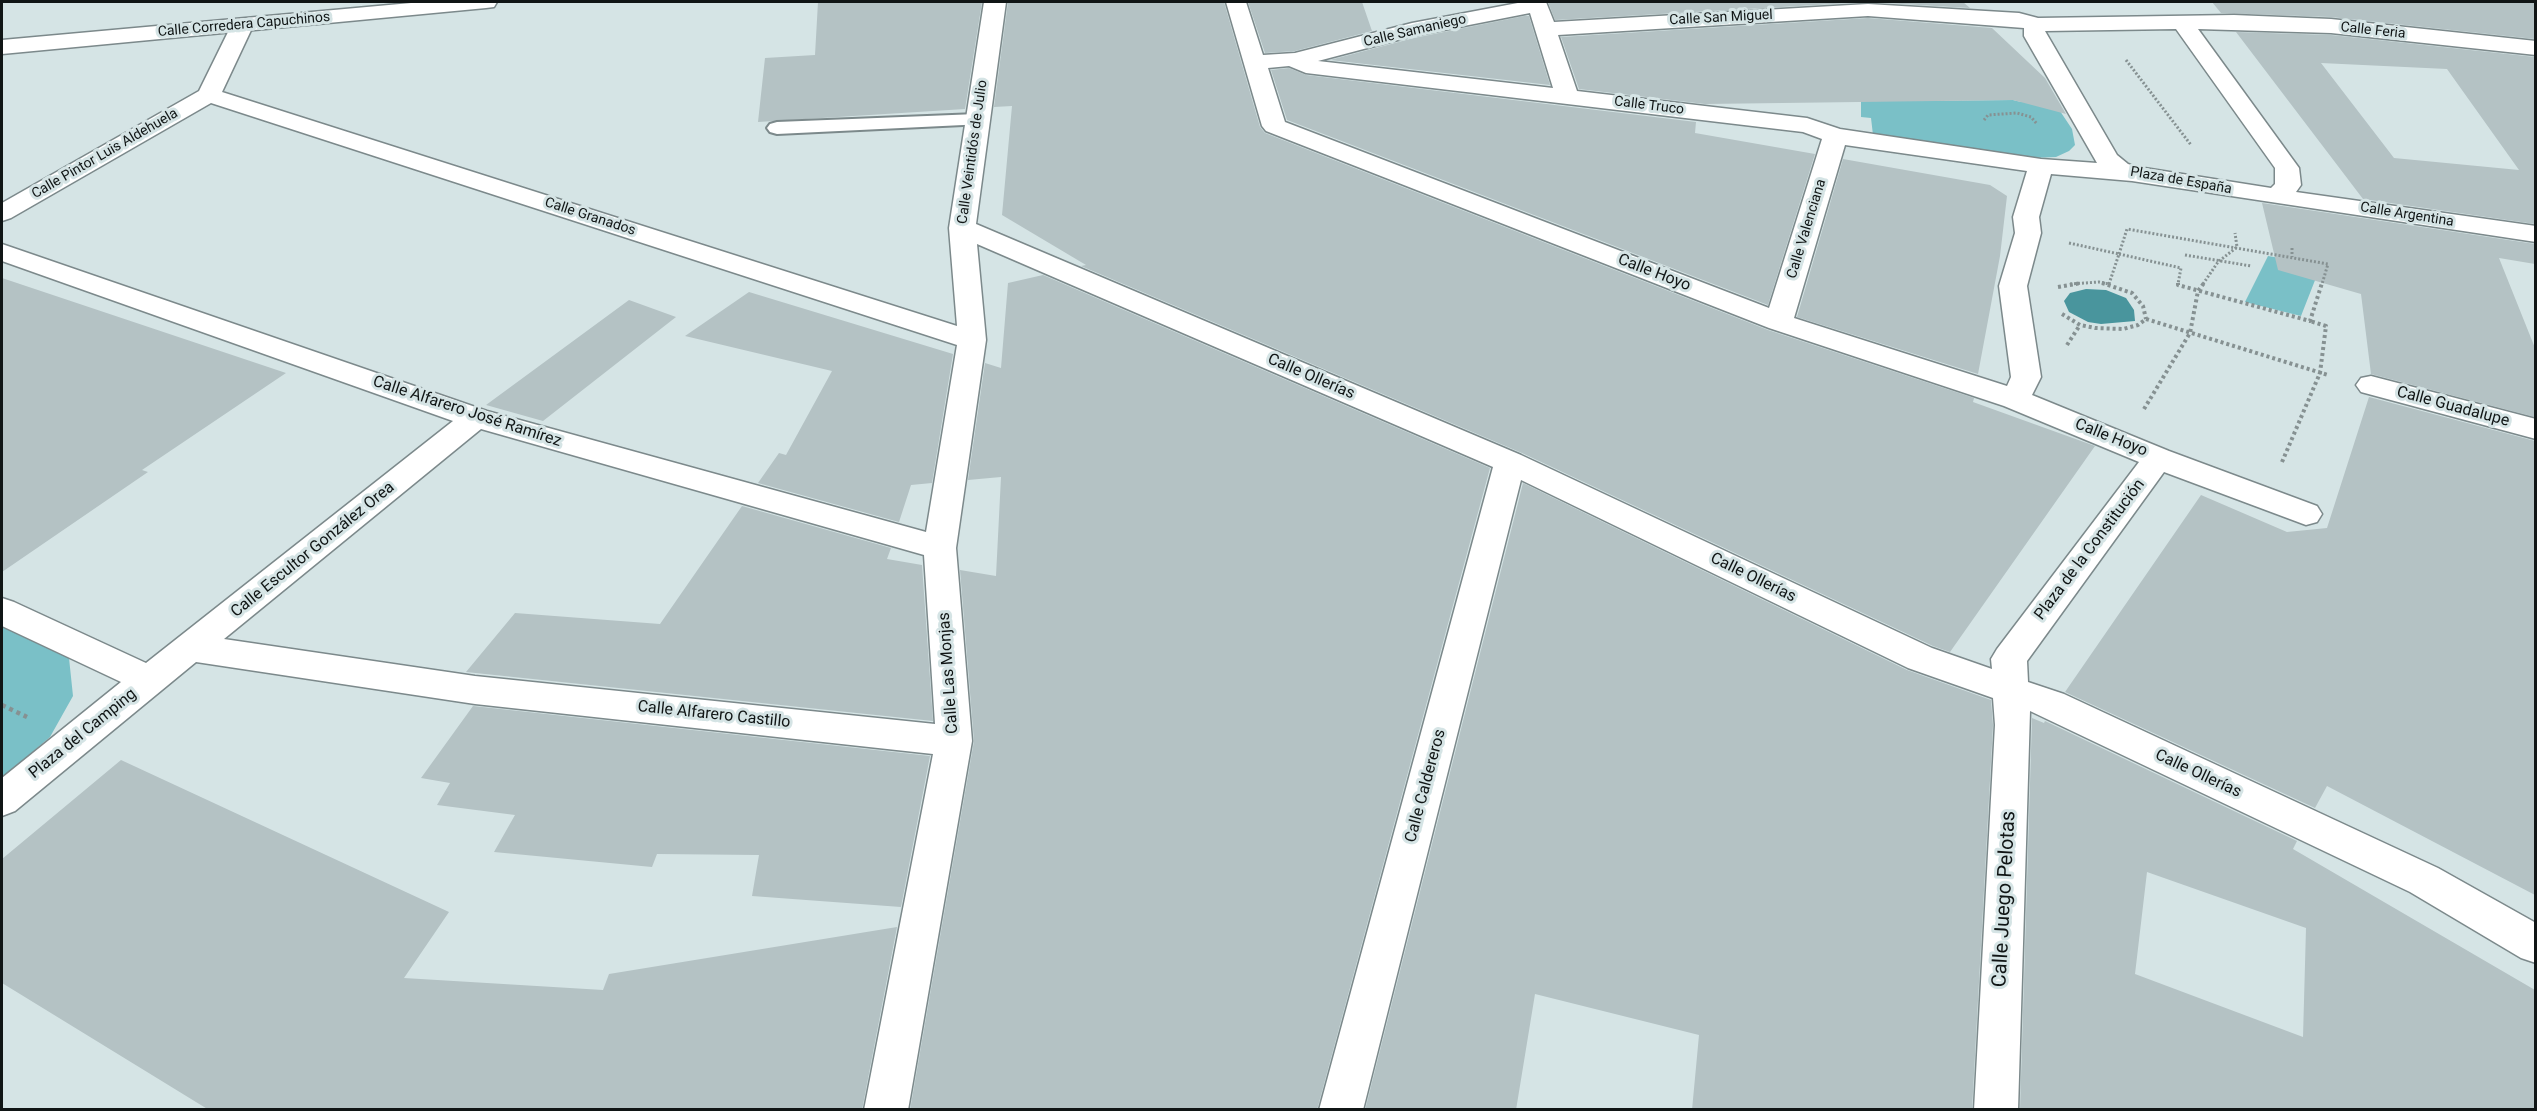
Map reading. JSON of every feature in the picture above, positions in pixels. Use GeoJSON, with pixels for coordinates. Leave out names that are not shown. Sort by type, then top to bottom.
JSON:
{"type":"FeatureCollection","features":[{"type":"Feature","properties":{"kind":"street"},"geometry":{"type":"LineString","coordinates":[[218,27],[236,2]]}},
{"type":"Feature","properties":{"kind":"street","name":"Calle Corredera Capuchinos"},"geometry":{"type":"LineString","coordinates":[[2,47],[486,2]]}},
{"type":"Feature","properties":{"kind":"street","name":"Calle Veintidós de Julio"},"geometry":{"type":"LineString","coordinates":[[972,340],[962,228],[995,2]]}},
{"type":"Feature","properties":{"kind":"street","name":"Calle Hoyo"},"geometry":{"type":"LineString","coordinates":[[1236,2],[1274,126],[1779,322],[2015,399],[2158,458]]}},
{"type":"Feature","properties":{"kind":"street"},"geometry":{"type":"LineString","coordinates":[[2038,25],[2211,23],[2201,2]]}},
{"type":"Feature","properties":{"kind":"street"},"geometry":{"type":"LineString","coordinates":[[1537,3],[1568,97]]}},
{"type":"Feature","properties":{"kind":"street","name":"Calle Samaniego"},"geometry":{"type":"LineString","coordinates":[[1293,60],[1412,30],[1537,3]]}},
{"type":"Feature","properties":{"kind":"street","name":"Calle San Miguel"},"geometry":{"type":"LineString","coordinates":[[1547,29],[1862,6],[2019,20],[2038,25]]}},
{"type":"Feature","properties":{"kind":"street","name":"Calle Feria"},"geometry":{"type":"LineString","coordinates":[[2211,23],[2331,26],[2535,48]]}},
{"type":"Feature","properties":{"kind":"street"},"geometry":{"type":"LineString","coordinates":[[2183,24],[2287,168],[2288,185],[2278,196]]}},
{"type":"Feature","properties":{"kind":"street","name":"Plaza de España"},"geometry":{"type":"LineString","coordinates":[[2038,25],[2034,30],[2035,36],[2107,160],[2133,174],[2278,196]]}},
{"type":"Feature","properties":{"kind":"street"},"geometry":{"type":"LineString","coordinates":[[209,95],[242,26]]}},
{"type":"Feature","properties":{"kind":"street","name":"Calle Truco"},"geometry":{"type":"LineString","coordinates":[[1256,62],[1293,60],[1306,66],[1808,125],[1835,136],[2041,166]]}},
{"type":"Feature","properties":{"kind":"street","name":"Calle Pintor Luis Aldehuela"},"geometry":{"type":"LineString","coordinates":[[2,213],[209,95]]}},
{"type":"Feature","properties":{"kind":"street","name":"Calle Granados"},"geometry":{"type":"LineString","coordinates":[[209,95],[972,340]]}},
{"type":"Feature","properties":{"kind":"street","name":"Calle Valenciana"},"geometry":{"type":"LineString","coordinates":[[1779,322],[1835,136]]}},
{"type":"Feature","properties":{"kind":"street"},"geometry":{"type":"LineString","coordinates":[[2015,399],[2026,377],[2013,286],[2028,233],[2026,217],[2041,166],[2133,174]]}},
{"type":"Feature","properties":{"kind":"street","name":"Calle Argentina"},"geometry":{"type":"LineString","coordinates":[[2278,196],[2535,234]]}},
{"type":"Feature","properties":{"kind":"street","name":"Calle Ollerías"},"geometry":{"type":"LineString","coordinates":[[962,228],[1510,462],[1920,658],[2051,704],[2424,880],[2535,945]]}},
{"type":"Feature","properties":{"kind":"street","name":"Calle Alfarero José Ramírez"},"geometry":{"type":"LineString","coordinates":[[2,252],[476,418],[940,548]]}},
{"type":"Feature","properties":{"kind":"street","name":"Calle Las Monjas"},"geometry":{"type":"LineString","coordinates":[[886,1110],[954,741],[940,548],[972,340]]}},
{"type":"Feature","properties":{"kind":"street","name":"Calle Guadalupe"},"geometry":{"type":"LineString","coordinates":[[2371,385],[2535,429]]}},
{"type":"Feature","properties":{"kind":"street","name":"Calle Escultor González Orea"},"geometry":{"type":"LineString","coordinates":[[149,681],[476,418]]}},
{"type":"Feature","properties":{"kind":"street"},"geometry":{"type":"LineString","coordinates":[[2158,458],[2306,514]]}},
{"type":"Feature","properties":{"kind":"street","name":"Plaza de la Constitución"},"geometry":{"type":"LineString","coordinates":[[2009,688],[2009,659],[2158,458]]}},
{"type":"Feature","properties":{"kind":"street","name":"Calle Caldereros"},"geometry":{"type":"LineString","coordinates":[[1341,1110],[1510,462]]}},
{"type":"Feature","properties":{"kind":"street","name":"Plaza del Camping"},"geometry":{"type":"LineString","coordinates":[[2,611],[149,681],[2,800]]}},
{"type":"Feature","properties":{"kind":"street","name":"Calle Alfarero Castillo"},"geometry":{"type":"LineString","coordinates":[[192,648],[474,690],[954,741]]}},
{"type":"Feature","properties":{"kind":"street","name":"Calle Juego Pelotas"},"geometry":{"type":"LineString","coordinates":[[1996,1110],[2013,725],[2009,688]]}},
{"type":"Feature","properties":{"kind":"lane"},"geometry":{"type":"LineString","coordinates":[[777,128],[977,120]]}},
{"type":"Feature","properties":{"kind":"path"},"geometry":{"type":"LineString","coordinates":[[2100,24],[2223,189]]}},
{"type":"Feature","properties":{"kind":"path"},"geometry":{"type":"LineString","coordinates":[[2109,284],[2127,229],[2292,256],[2328,264],[2310,321]]}},
{"type":"Feature","properties":{"kind":"path"},"geometry":{"type":"LineString","coordinates":[[2028,233],[2181,268],[2178,285],[2326,326],[2320,373],[2279,468]]}},
{"type":"Feature","properties":{"kind":"path"},"geometry":{"type":"LineString","coordinates":[[2235,233],[2237,247]]}},
{"type":"Feature","properties":{"kind":"path"},"geometry":{"type":"LineString","coordinates":[[2139,416],[2190,333],[2198,291],[2218,262],[2237,247]]}},
{"type":"Feature","properties":{"kind":"path"},"geometry":{"type":"LineString","coordinates":[[2292,248],[2292,256]]}},
{"type":"Feature","properties":{"kind":"path"},"geometry":{"type":"LineString","coordinates":[[2185,255],[2251,266]]}},
{"type":"Feature","properties":{"kind":"path"},"geometry":{"type":"LineString","coordinates":[[2054,293],[2059,286],[2075,283],[2109,284],[2132,293],[2143,306],[2146,319]]}},
{"type":"Feature","properties":{"kind":"path"},"geometry":{"type":"LineString","coordinates":[[2058,309],[2063,315],[2080,325],[2095,328],[2123,329],[2138,325],[2146,319]]}},
{"type":"Feature","properties":{"kind":"path"},"geometry":{"type":"LineString","coordinates":[[2146,319],[2320,373],[2371,385]]}},
{"type":"Feature","properties":{"kind":"path"},"geometry":{"type":"LineString","coordinates":[[2,705],[31,718]]}},
{"type":"Feature","properties":{"kind":"shaded area"},"geometry":{"type":"Polygon","coordinates":[[[1915,91],[1921,101],[2013,100],[2021,102],[2052,99],[2072,129],[2075,145],[2069,151],[2056,157],[2032,158],[1873,135],[1871,118],[1861,117],[1861,96],[1915,91]]]}},
{"type":"Feature","properties":{"kind":"shaded area"},"geometry":{"type":"Polygon","coordinates":[[[2268,256],[2321,265],[2301,316],[2245,302],[2268,256]]]}},
{"type":"Feature","properties":{"kind":"shaded area"},"geometry":{"type":"Polygon","coordinates":[[[2086,289],[2106,290],[2126,298],[2134,310],[2135,321],[2101,324],[2088,322],[2069,312],[2064,301],[2070,293],[2086,289]]]}},
{"type":"Feature","properties":{"kind":"shaded area"},"geometry":{"type":"Polygon","coordinates":[[[2,625],[69,658],[73,696],[50,737],[2,778],[2,625]]]}},
{"type":"Feature","properties":{"kind":"building"},"geometry":{"type":"Polygon","coordinates":[[[818,2],[982,2],[965,109],[758,122],[765,58],[815,55],[818,2]]]}},
{"type":"Feature","properties":{"kind":"building"},"geometry":{"type":"Polygon","coordinates":[[[1008,2],[1224,2],[1260,127],[1265,133],[1768,330],[1974,398],[1973,402],[2095,446],[1950,652],[1933,646],[1522,453],[1081,266],[1086,265],[1002,215],[1012,106],[994,107],[1008,2]]]}},
{"type":"Feature","properties":{"kind":"building"},"geometry":{"type":"Polygon","coordinates":[[[1248,2],[1362,2],[1372,31],[1295,51],[1265,53],[1248,2]]]}},
{"type":"Feature","properties":{"kind":"building"},"geometry":{"type":"Polygon","coordinates":[[[1548,2],[1868,2],[1555,20],[1548,2]]]}},
{"type":"Feature","properties":{"kind":"building"},"geometry":{"type":"Polygon","coordinates":[[[1868,2],[1963,2],[1970,8],[1868,2]]]}},
{"type":"Feature","properties":{"kind":"building"},"geometry":{"type":"Polygon","coordinates":[[[2212,2],[2535,2],[2535,39],[2331,17],[2221,13],[2212,2]]]}},
{"type":"Feature","properties":{"kind":"building"},"geometry":{"type":"Polygon","coordinates":[[[1529,16],[1550,85],[1330,60],[1414,38],[1529,16]]]}},
{"type":"Feature","properties":{"kind":"building"},"geometry":{"type":"Polygon","coordinates":[[[1868,18],[1992,28],[2045,78],[2066,114],[2013,100],[1705,104],[1579,89],[1561,37],[1868,18]]]}},
{"type":"Feature","properties":{"kind":"building"},"geometry":{"type":"Polygon","coordinates":[[[2236,32],[2331,35],[2535,57],[2535,224],[2363,199],[2236,32]],[[2321,63],[2394,158],[2519,170],[2447,69],[2321,63]]]}},
{"type":"Feature","properties":{"kind":"building"},"geometry":{"type":"Polygon","coordinates":[[[1289,68],[1306,75],[1696,122],[1695,133],[1815,154],[1768,305],[1287,120],[1271,70],[1289,68]]]}},
{"type":"Feature","properties":{"kind":"building"},"geometry":{"type":"Polygon","coordinates":[[[1843,159],[1990,185],[2007,196],[2000,256],[1978,374],[1797,317],[1843,159]]]}},
{"type":"Feature","properties":{"kind":"building"},"geometry":{"type":"Polygon","coordinates":[[[2262,203],[2535,244],[2535,264],[2499,258],[2535,348],[2535,417],[2371,374],[2361,294],[2278,270],[2262,203]]]}},
{"type":"Feature","properties":{"kind":"building"},"geometry":{"type":"Polygon","coordinates":[[[1043,275],[1490,468],[1317,1110],[910,1110],[974,741],[960,570],[996,576],[1001,477],[968,480],[985,363],[1001,368],[1008,283],[1043,275]]]}},
{"type":"Feature","properties":{"kind":"building"},"geometry":{"type":"Polygon","coordinates":[[[2,278],[286,373],[142,470],[148,472],[2,572],[2,278]]]}},
{"type":"Feature","properties":{"kind":"building"},"geometry":{"type":"Polygon","coordinates":[[[749,292],[953,354],[932,483],[911,485],[899,522],[758,483],[779,453],[786,455],[832,371],[685,336],[749,292]]]}},
{"type":"Feature","properties":{"kind":"building"},"geometry":{"type":"Polygon","coordinates":[[[629,300],[676,317],[543,421],[486,405],[629,300]]]}},
{"type":"Feature","properties":{"kind":"building"},"geometry":{"type":"Polygon","coordinates":[[[2369,397],[2535,441],[2535,895],[2327,786],[2315,808],[2065,692],[2201,495],[2287,532],[2327,528],[2369,397]]]}},
{"type":"Feature","properties":{"kind":"building"},"geometry":{"type":"Polygon","coordinates":[[[1523,483],[1907,670],[1991,700],[1993,725],[1972,1110],[1692,1110],[1699,1035],[1535,994],[1516,1110],[1365,1110],[1523,483]]]}},
{"type":"Feature","properties":{"kind":"building"},"geometry":{"type":"Polygon","coordinates":[[[742,506],[891,548],[887,559],[922,565],[933,721],[466,672],[515,613],[660,624],[742,506]]]}},
{"type":"Feature","properties":{"kind":"building"},"geometry":{"type":"Polygon","coordinates":[[[473,706],[930,756],[901,907],[752,896],[759,855],[657,854],[652,867],[494,852],[515,815],[437,805],[450,783],[421,778],[473,706]]]}},
{"type":"Feature","properties":{"kind":"building"},"geometry":{"type":"Polygon","coordinates":[[[2032,718],[2044,723],[2045,721],[2297,841],[2293,849],[2535,990],[2535,1110],[2020,1110],[2032,718]],[[2147,872],[2135,974],[2303,1037],[2306,928],[2147,872]]]}},
{"type":"Feature","properties":{"kind":"building"},"geometry":{"type":"Polygon","coordinates":[[[121,760],[449,912],[404,978],[603,990],[609,974],[897,927],[862,1110],[209,1110],[2,983],[2,859],[121,760]]]}}]}
